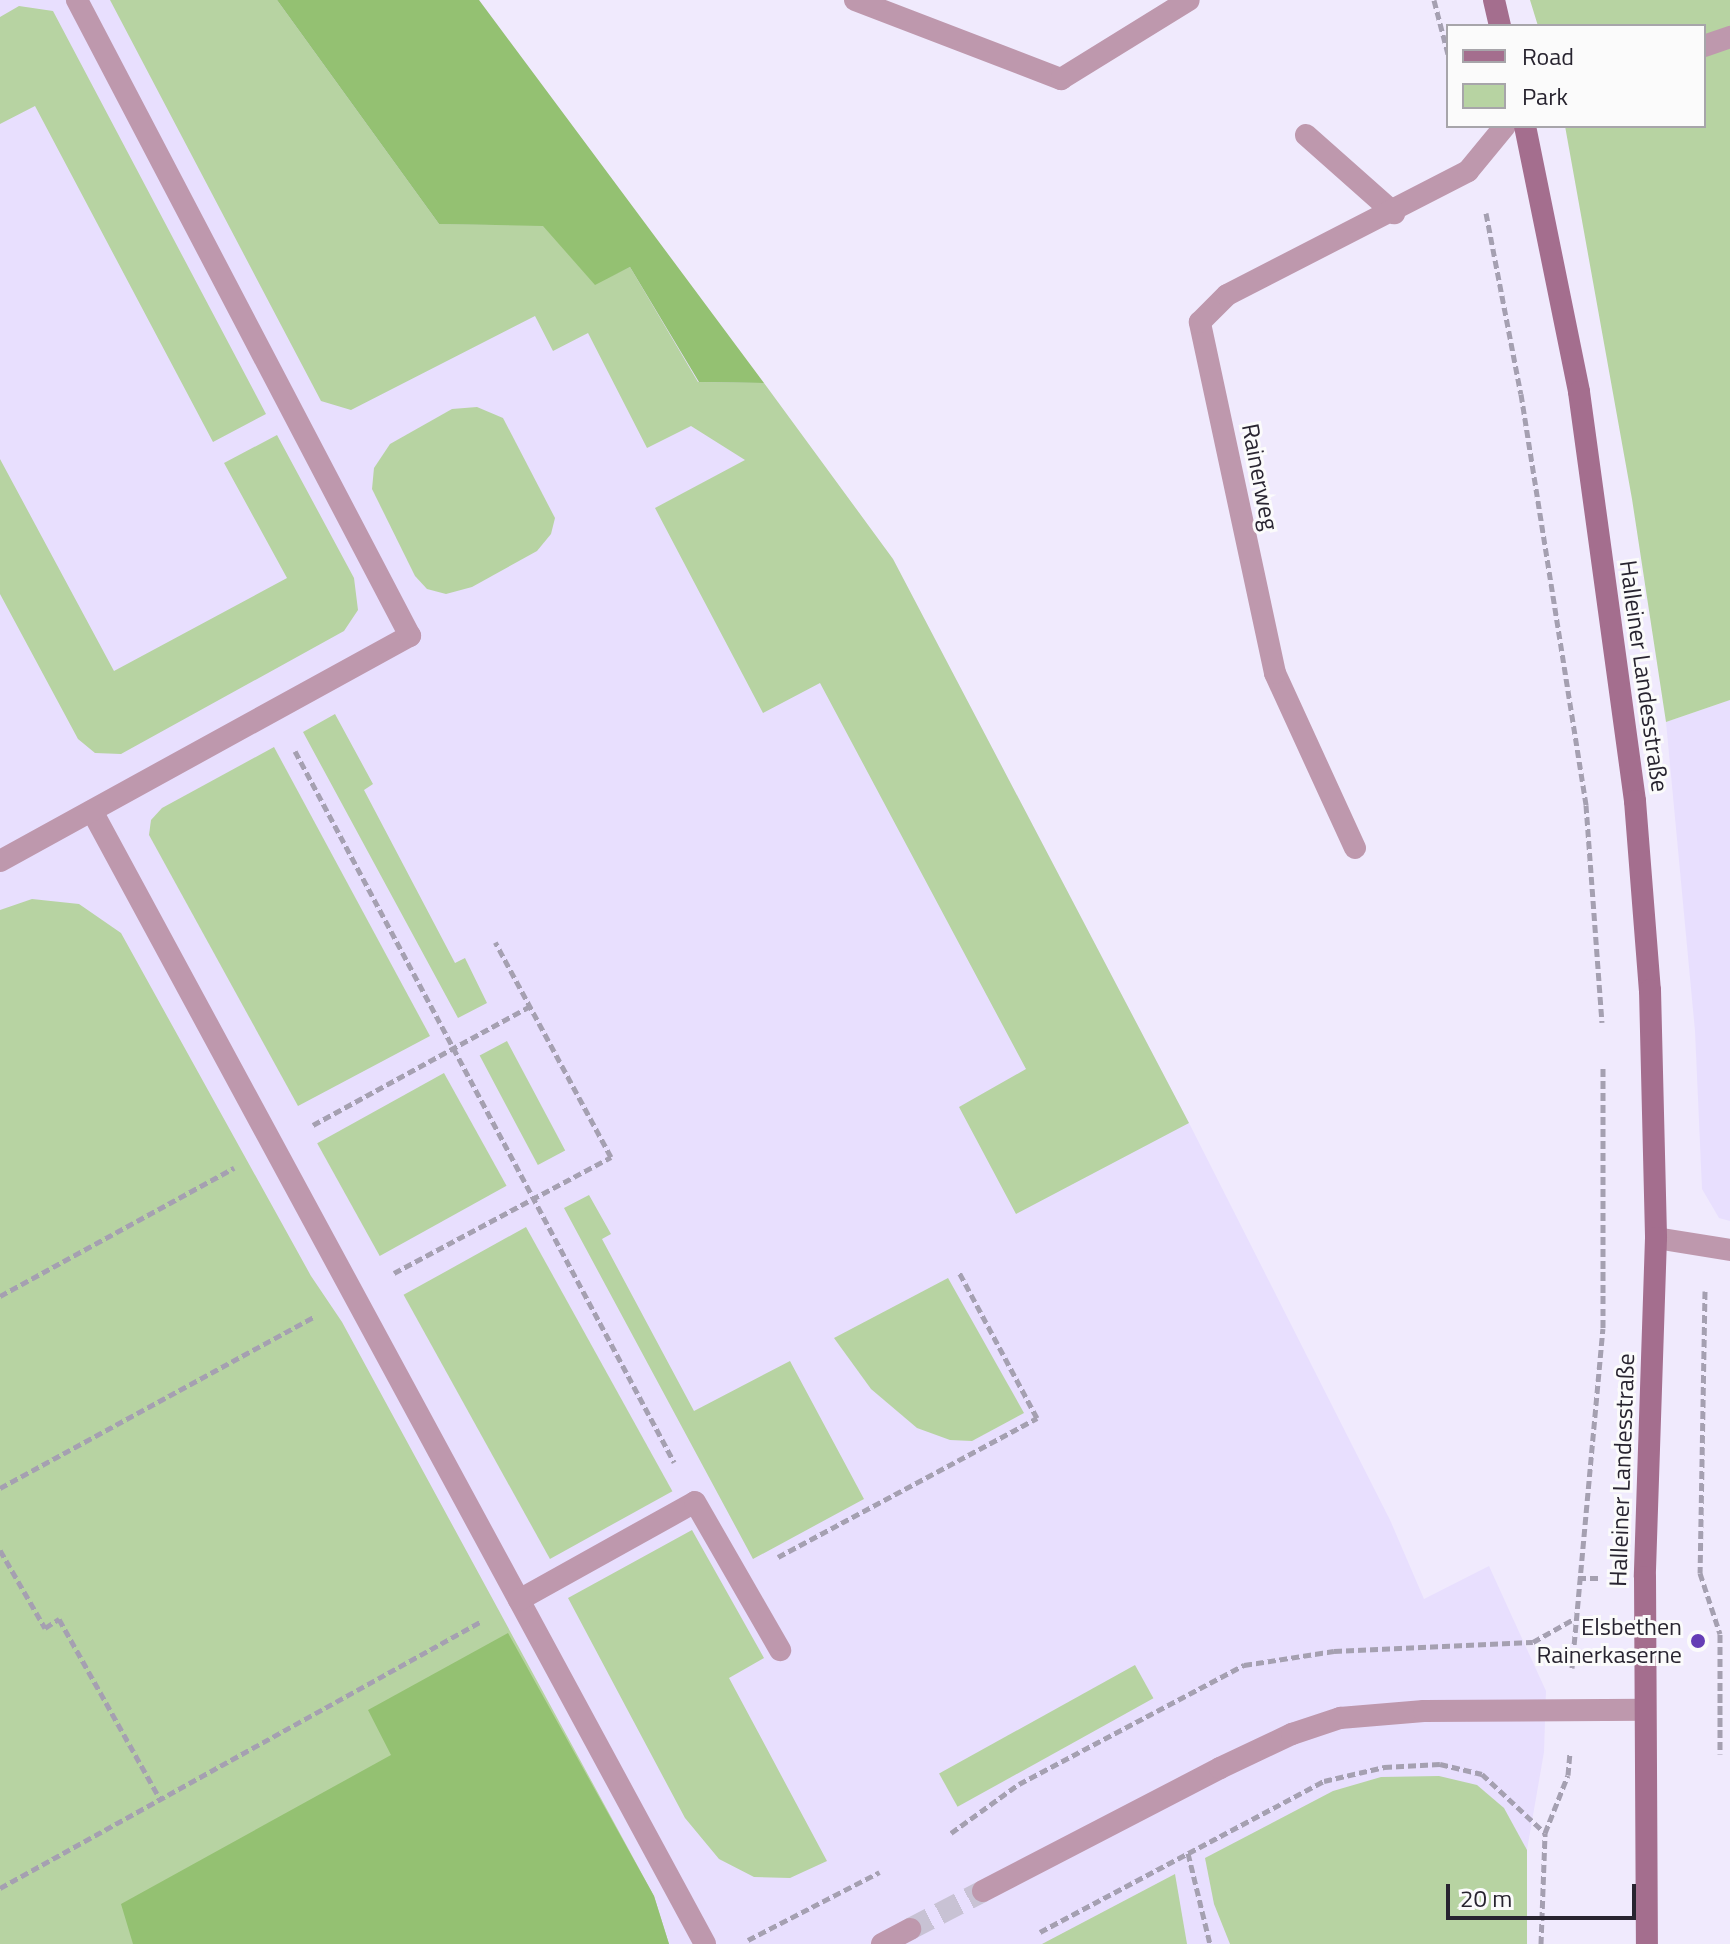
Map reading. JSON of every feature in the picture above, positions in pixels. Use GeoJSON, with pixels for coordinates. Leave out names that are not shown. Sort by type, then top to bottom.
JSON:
{"type":"FeatureCollection","features":[{"type":"Feature","properties":{"kind":"main road"},"geometry":{"type":"LineString","coordinates":[[1494,0],[1500,24]]}},
{"type":"Feature","properties":{"kind":"main road","name":"Halleiner Landesstraße"},"geometry":{"type":"LineString","coordinates":[[1525,128],[1579,392],[1635,801],[1650,990],[1656,1238],[1645,1710],[1647,1944]]}},
{"type":"Feature","properties":{"kind":"street"},"geometry":{"type":"LineString","coordinates":[[0,861],[410,636],[77,0]]}},
{"type":"Feature","properties":{"kind":"street"},"geometry":{"type":"LineString","coordinates":[[855,0],[1061,79],[1189,0]]}},
{"type":"Feature","properties":{"kind":"street"},"geometry":{"type":"LineString","coordinates":[[1706,45],[1730,37]]}},
{"type":"Feature","properties":{"kind":"street","name":"Rainerweg"},"geometry":{"type":"LineString","coordinates":[[1355,848],[1275,673],[1200,322],[1227,295],[1394,213],[1468,171],[1503,128]]}},
{"type":"Feature","properties":{"kind":"street"},"geometry":{"type":"LineString","coordinates":[[1306,135],[1394,213]]}},
{"type":"Feature","properties":{"kind":"street"},"geometry":{"type":"LineString","coordinates":[[92,811],[705,1944]]}},
{"type":"Feature","properties":{"kind":"street"},"geometry":{"type":"LineString","coordinates":[[1656,1238],[1723,1249]]}},
{"type":"Feature","properties":{"kind":"street"},"geometry":{"type":"LineString","coordinates":[[519,1600],[695,1502],[780,1650]]}},
{"type":"Feature","properties":{"kind":"street"},"geometry":{"type":"LineString","coordinates":[[983,1891],[1234,1761],[1340,1718],[1424,1711],[1645,1710]]}},
{"type":"Feature","properties":{"kind":"street"},"geometry":{"type":"LineString","coordinates":[[882,1944],[910,1929]]}},
{"type":"Feature","properties":{"kind":"path"},"geometry":{"type":"LineString","coordinates":[[1434,0],[1446,46]]}},
{"type":"Feature","properties":{"kind":"path"},"geometry":{"type":"LineString","coordinates":[[1476,161],[1521,394],[1586,805],[1603,1034]]}},
{"type":"Feature","properties":{"kind":"path"},"geometry":{"type":"LineString","coordinates":[[274,711],[666,1445]]}},
{"type":"Feature","properties":{"kind":"path"},"geometry":{"type":"LineString","coordinates":[[0,1488],[611,1157],[495,942]]}},
{"type":"Feature","properties":{"kind":"path"},"geometry":{"type":"LineString","coordinates":[[0,1296],[530,1006]]}},
{"type":"Feature","properties":{"kind":"path"},"geometry":{"type":"LineString","coordinates":[[1541,1944],[1545,1833],[1568,1775],[1572,1620],[1603,1328],[1603,1049]]}},
{"type":"Feature","properties":{"kind":"path"},"geometry":{"type":"LineString","coordinates":[[1720,1754],[1720,1634],[1700,1573],[1705,1279],[1723,1249]]}},
{"type":"Feature","properties":{"kind":"path"},"geometry":{"type":"LineString","coordinates":[[739,1578],[1037,1418],[959,1272]]}},
{"type":"Feature","properties":{"kind":"path"},"geometry":{"type":"LineString","coordinates":[[0,1550],[45,1628],[59,1619],[160,1799]]}},
{"type":"Feature","properties":{"kind":"path"},"geometry":{"type":"LineString","coordinates":[[0,1888],[519,1600]]}},
{"type":"Feature","properties":{"kind":"path"},"geometry":{"type":"LineString","coordinates":[[951,1833],[986,1813],[1019,1784],[1244,1665],[1308,1653],[1533,1642],[1572,1620]]}},
{"type":"Feature","properties":{"kind":"path"},"geometry":{"type":"LineString","coordinates":[[1040,1932],[1324,1781],[1384,1767],[1440,1764],[1482,1774],[1545,1833]]}},
{"type":"Feature","properties":{"kind":"path"},"geometry":{"type":"LineString","coordinates":[[1188,1853],[1210,1944]]}},
{"type":"Feature","properties":{"kind":"path"},"geometry":{"type":"LineString","coordinates":[[740,1944],[880,1872]]}},
{"type":"Feature","properties":{"kind":"shaded area"},"geometry":{"type":"Polygon","coordinates":[[[0,0],[479,0],[893,559],[1189,1123],[1390,1520],[1424,1599],[1489,1566],[1546,1691],[1544,1752],[1527,1850],[1527,1944],[0,1944],[0,0]]]}},
{"type":"Feature","properties":{"kind":"shaded area"},"geometry":{"type":"Polygon","coordinates":[[[1730,700],[1730,1221],[1719,1218],[1702,1189],[1695,1031],[1666,722],[1730,700]]]}},
{"type":"Feature","properties":{"kind":"green space"},"geometry":{"type":"Polygon","coordinates":[[[110,0],[277,0],[439,224],[543,225],[595,284],[630,267],[698,382],[764,383],[893,559],[1189,1123],[1016,1214],[959,1107],[1026,1069],[820,683],[763,713],[655,508],[745,460],[691,426],[647,448],[588,333],[553,351],[535,316],[351,410],[321,401],[110,0]]]}},
{"type":"Feature","properties":{"kind":"green space"},"geometry":{"type":"Polygon","coordinates":[[[277,0],[479,0],[764,383],[699,382],[630,267],[595,285],[543,226],[439,224],[277,0]]]}},
{"type":"Feature","properties":{"kind":"green space"},"geometry":{"type":"Polygon","coordinates":[[[1530,0],[1730,0],[1730,700],[1666,722],[1632,499],[1565,128],[1706,128],[1706,24],[1537,24],[1530,0]]]}},
{"type":"Feature","properties":{"kind":"green space"},"geometry":{"type":"Polygon","coordinates":[[[19,6],[53,11],[266,414],[213,442],[35,106],[0,124],[0,17],[19,6]]]}},
{"type":"Feature","properties":{"kind":"green space"},"geometry":{"type":"Polygon","coordinates":[[[477,407],[503,418],[555,518],[551,534],[537,551],[472,587],[446,594],[427,589],[415,576],[372,489],[374,468],[390,444],[452,409],[477,407]]]}},
{"type":"Feature","properties":{"kind":"green space"},"geometry":{"type":"Polygon","coordinates":[[[277,435],[354,578],[358,610],[344,631],[121,754],[95,753],[78,739],[0,594],[0,459],[114,671],[287,578],[224,463],[277,435]]]}},
{"type":"Feature","properties":{"kind":"green space"},"geometry":{"type":"Polygon","coordinates":[[[335,714],[373,784],[364,790],[455,963],[465,958],[487,1003],[458,1018],[303,732],[335,714]]]}},
{"type":"Feature","properties":{"kind":"green space"},"geometry":{"type":"Polygon","coordinates":[[[274,747],[430,1036],[298,1106],[149,835],[151,820],[162,808],[274,747]]]}},
{"type":"Feature","properties":{"kind":"green space"},"geometry":{"type":"Polygon","coordinates":[[[32,899],[79,904],[121,933],[311,1276],[342,1322],[654,1896],[669,1944],[0,1944],[0,910],[32,899]]]}},
{"type":"Feature","properties":{"kind":"green space"},"geometry":{"type":"Polygon","coordinates":[[[507,1041],[565,1150],[538,1165],[480,1056],[507,1041]]]}},
{"type":"Feature","properties":{"kind":"green space"},"geometry":{"type":"Polygon","coordinates":[[[444,1073],[507,1186],[380,1256],[317,1143],[444,1073]]]}},
{"type":"Feature","properties":{"kind":"green space"},"geometry":{"type":"Polygon","coordinates":[[[589,1195],[611,1234],[602,1239],[694,1411],[790,1361],[864,1499],[753,1559],[564,1208],[589,1195]]]}},
{"type":"Feature","properties":{"kind":"green space"},"geometry":{"type":"Polygon","coordinates":[[[526,1227],[672,1491],[550,1559],[404,1295],[526,1227]]]}},
{"type":"Feature","properties":{"kind":"green space"},"geometry":{"type":"Polygon","coordinates":[[[948,1278],[1024,1413],[972,1441],[950,1440],[917,1428],[871,1389],[834,1338],[948,1278]]]}},
{"type":"Feature","properties":{"kind":"green space"},"geometry":{"type":"Polygon","coordinates":[[[692,1530],[764,1658],[729,1678],[827,1861],[790,1878],[754,1877],[719,1859],[685,1818],[568,1598],[692,1530]]]}},
{"type":"Feature","properties":{"kind":"green space"},"geometry":{"type":"Polygon","coordinates":[[[508,1633],[654,1896],[669,1944],[133,1944],[121,1904],[391,1755],[368,1710],[508,1633]]]}},
{"type":"Feature","properties":{"kind":"green space"},"geometry":{"type":"Polygon","coordinates":[[[1135,1665],[1153,1698],[958,1807],[939,1774],[1135,1665]]]}},
{"type":"Feature","properties":{"kind":"green space"},"geometry":{"type":"Polygon","coordinates":[[[1439,1776],[1477,1785],[1504,1808],[1527,1850],[1527,1944],[1230,1944],[1214,1904],[1205,1858],[1333,1791],[1381,1777],[1439,1776]]]}},
{"type":"Feature","properties":{"kind":"green space"},"geometry":{"type":"Polygon","coordinates":[[[1175,1874],[1187,1944],[1042,1944],[1175,1874]]]}},
{"type":"Feature","properties":{"kind":"tunnel"},"geometry":{"type":"LineString","coordinates":[[910,1929],[983,1891]]}},
{"type":"Feature","properties":{"kind":"place","name":"Elsbethen Rainerkaserne"},"geometry":{"type":"Point","coordinates":[1698,1641]}}]}
